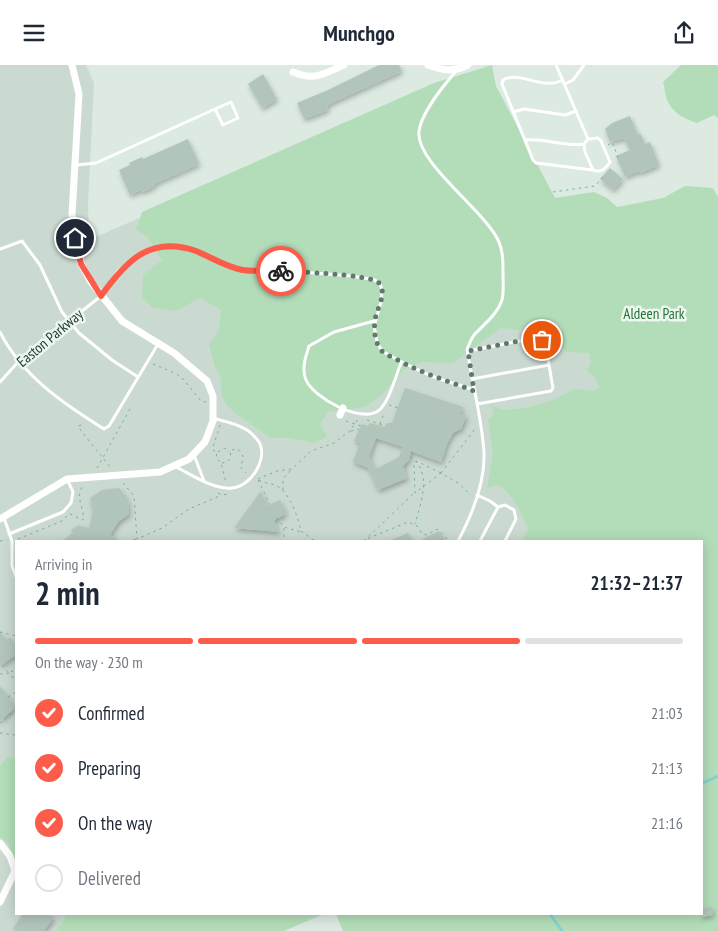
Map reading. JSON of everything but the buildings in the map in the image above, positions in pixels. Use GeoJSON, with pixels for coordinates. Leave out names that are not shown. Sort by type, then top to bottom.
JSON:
{"type":"FeatureCollection","features":[{"type":"Feature","properties":{"kind":"street"},"geometry":{"type":"LineString","coordinates":[[2,519],[67,479],[160,472],[189,459],[205,442],[213,417],[213,396],[207,381],[174,353],[122,321],[101,296],[81,264],[72,215],[79,93],[72,65]]}},
{"type":"Feature","properties":{"kind":"street"},"geometry":{"type":"LineString","coordinates":[[293,72],[307,78],[322,75],[344,65]]}},
{"type":"Feature","properties":{"kind":"street"},"geometry":{"type":"LineString","coordinates":[[428,65],[442,69],[457,70],[468,65]]}},
{"type":"Feature","properties":{"kind":"street"},"geometry":{"type":"LineString","coordinates":[[0,843],[10,856],[15,871],[0,903]]}},
{"type":"Feature","properties":{"kind":"lane"},"geometry":{"type":"LineString","coordinates":[[556,65],[588,139]]}},
{"type":"Feature","properties":{"kind":"lane"},"geometry":{"type":"LineString","coordinates":[[525,140],[577,145],[584,144],[588,139],[598,138],[610,162],[604,170],[599,172],[536,163],[533,160],[502,84],[502,80],[511,76],[552,84],[573,80],[584,65]]}},
{"type":"Feature","properties":{"kind":"lane"},"geometry":{"type":"LineString","coordinates":[[457,70],[441,89],[423,118],[419,132],[420,144],[429,161],[487,222],[498,241],[502,253],[503,278],[502,299],[493,316],[473,337],[468,351],[484,453],[482,476],[477,495],[468,523],[459,540]]}},
{"type":"Feature","properties":{"kind":"lane"},"geometry":{"type":"LineString","coordinates":[[75,165],[96,163],[215,109],[231,102],[238,118],[223,125],[215,109]]}},
{"type":"Feature","properties":{"kind":"lane"},"geometry":{"type":"LineString","coordinates":[[513,112],[524,109],[565,115],[576,111]]}},
{"type":"Feature","properties":{"kind":"lane"},"geometry":{"type":"LineString","coordinates":[[584,144],[585,152],[593,170]]}},
{"type":"Feature","properties":{"kind":"lane"},"geometry":{"type":"LineString","coordinates":[[0,249],[22,241],[40,265],[62,312],[79,333],[112,360],[138,377]]}},
{"type":"Feature","properties":{"kind":"lane","name":"Easton Parkway"},"geometry":{"type":"LineString","coordinates":[[0,382],[19,361],[101,296],[118,271],[138,254],[158,247],[174,246],[195,251],[242,269],[352,275],[375,280],[380,284],[382,290],[381,302],[374,321]]}},
{"type":"Feature","properties":{"kind":"lane"},"geometry":{"type":"LineString","coordinates":[[402,362],[385,405],[370,415],[342,415],[332,404],[312,390],[305,379],[304,366],[309,346],[334,332],[374,321],[377,342],[382,351],[431,375],[474,391]]}},
{"type":"Feature","properties":{"kind":"lane"},"geometry":{"type":"LineString","coordinates":[[0,332],[8,350],[40,385],[73,410],[104,429],[109,426],[158,344]]}},
{"type":"Feature","properties":{"kind":"lane"},"geometry":{"type":"LineString","coordinates":[[468,351],[535,338],[542,340],[545,343],[553,388],[551,391],[476,404]]}},
{"type":"Feature","properties":{"kind":"lane"},"geometry":{"type":"LineString","coordinates":[[472,379],[549,365]]}},
{"type":"Feature","properties":{"kind":"lane"},"geometry":{"type":"LineString","coordinates":[[174,466],[204,481],[232,488],[248,481],[257,471],[261,457],[260,444],[251,433],[213,417]]}},
{"type":"Feature","properties":{"kind":"lane"},"geometry":{"type":"LineString","coordinates":[[194,454],[204,481]]}},
{"type":"Feature","properties":{"kind":"lane"},"geometry":{"type":"LineString","coordinates":[[10,534],[63,512],[71,503],[73,492],[67,479]]}},
{"type":"Feature","properties":{"kind":"lane"},"geometry":{"type":"LineString","coordinates":[[477,495],[498,507]]}},
{"type":"Feature","properties":{"kind":"lane"},"geometry":{"type":"LineString","coordinates":[[481,540],[498,507],[505,505],[514,510],[516,519],[506,540]]}},
{"type":"Feature","properties":{"kind":"lane"},"geometry":{"type":"LineString","coordinates":[[2,519],[12,541],[12,566],[15,574]]}},
{"type":"Feature","properties":{"kind":"path"},"geometry":{"type":"LineString","coordinates":[[148,362],[175,373],[183,379],[201,401],[213,400]]}},
{"type":"Feature","properties":{"kind":"path"},"geometry":{"type":"LineString","coordinates":[[103,458],[130,409],[127,407]]}},
{"type":"Feature","properties":{"kind":"path"},"geometry":{"type":"LineString","coordinates":[[380,424],[386,409]]}},
{"type":"Feature","properties":{"kind":"path"},"geometry":{"type":"LineString","coordinates":[[342,415],[354,424],[361,426]]}},
{"type":"Feature","properties":{"kind":"path"},"geometry":{"type":"LineString","coordinates":[[217,452],[213,450],[213,447],[221,420]]}},
{"type":"Feature","properties":{"kind":"path"},"geometry":{"type":"LineString","coordinates":[[366,420],[386,426]]}},
{"type":"Feature","properties":{"kind":"path"},"geometry":{"type":"LineString","coordinates":[[365,540],[415,493],[424,488],[441,473],[479,421]]}},
{"type":"Feature","properties":{"kind":"path"},"geometry":{"type":"LineString","coordinates":[[303,533],[299,520],[283,490],[283,479],[311,451],[334,443],[350,431],[354,424]]}},
{"type":"Feature","properties":{"kind":"path"},"geometry":{"type":"LineString","coordinates":[[81,425],[78,426],[82,432],[134,496],[137,539]]}},
{"type":"Feature","properties":{"kind":"path"},"geometry":{"type":"LineString","coordinates":[[350,431],[359,429]]}},
{"type":"Feature","properties":{"kind":"path"},"geometry":{"type":"LineString","coordinates":[[217,452],[226,448],[230,452],[228,462],[221,463]]}},
{"type":"Feature","properties":{"kind":"path"},"geometry":{"type":"LineString","coordinates":[[230,452],[235,449],[240,451],[243,458],[241,468],[246,473]]}},
{"type":"Feature","properties":{"kind":"path"},"geometry":{"type":"LineString","coordinates":[[217,452],[216,457],[221,463],[225,475],[225,483]]}},
{"type":"Feature","properties":{"kind":"path"},"geometry":{"type":"LineString","coordinates":[[410,457],[458,483],[470,495],[477,495]]}},
{"type":"Feature","properties":{"kind":"path"},"geometry":{"type":"LineString","coordinates":[[415,524],[424,494],[423,476],[416,461]]}},
{"type":"Feature","properties":{"kind":"path"},"geometry":{"type":"LineString","coordinates":[[415,493],[414,464],[416,461]]}},
{"type":"Feature","properties":{"kind":"path"},"geometry":{"type":"LineString","coordinates":[[257,480],[277,471],[292,469]]}},
{"type":"Feature","properties":{"kind":"path"},"geometry":{"type":"LineString","coordinates":[[257,480],[259,476]]}},
{"type":"Feature","properties":{"kind":"path"},"geometry":{"type":"LineString","coordinates":[[257,480],[274,484],[283,490]]}},
{"type":"Feature","properties":{"kind":"path"},"geometry":{"type":"LineString","coordinates":[[257,480],[270,504]]}},
{"type":"Feature","properties":{"kind":"path"},"geometry":{"type":"LineString","coordinates":[[213,491],[222,495]]}},
{"type":"Feature","properties":{"kind":"path"},"geometry":{"type":"LineString","coordinates":[[132,540],[162,527],[189,509],[222,495],[234,493]]}},
{"type":"Feature","properties":{"kind":"path"},"geometry":{"type":"LineString","coordinates":[[70,514],[83,521],[84,517],[78,497]]}},
{"type":"Feature","properties":{"kind":"path"},"geometry":{"type":"LineString","coordinates":[[276,519],[284,527],[303,533],[314,540]]}},
{"type":"Feature","properties":{"kind":"path"},"geometry":{"type":"LineString","coordinates":[[366,540],[403,523],[411,522],[415,524],[422,534],[427,536],[437,529],[448,540]]}},
{"type":"Feature","properties":{"kind":"path"},"geometry":{"type":"LineString","coordinates":[[284,527],[284,540]]}},
{"type":"Feature","properties":{"kind":"path"},"geometry":{"type":"LineString","coordinates":[[0,632],[15,636]]}},
{"type":"Feature","properties":{"kind":"path"},"geometry":{"type":"LineString","coordinates":[[2,665],[12,677],[15,678]]}},
{"type":"Feature","properties":{"kind":"path"},"geometry":{"type":"LineString","coordinates":[[0,674],[10,673],[15,670]]}},
{"type":"Feature","properties":{"kind":"path"},"geometry":{"type":"LineString","coordinates":[[8,697],[15,693]]}},
{"type":"Feature","properties":{"kind":"path"},"geometry":{"type":"LineString","coordinates":[[0,723],[15,711]]}},
{"type":"Feature","properties":{"kind":"path"},"geometry":{"type":"LineString","coordinates":[[0,733],[15,735]]}},
{"type":"Feature","properties":{"kind":"shaded area"},"geometry":{"type":"Polygon","coordinates":[[[0,65],[86,65],[94,83],[88,204],[89,240],[476,71],[667,510],[594,540],[15,540],[15,915],[319,915],[277,931],[0,931],[0,65]]]}},
{"type":"Feature","properties":{"kind":"green space","name":"Aldeen Park"},"geometry":{"type":"Polygon","coordinates":[[[492,65],[496,86],[555,198],[594,192],[607,198],[617,207],[663,198],[685,186],[713,188],[718,197],[718,931],[343,931],[336,915],[703,915],[703,540],[522,540],[528,528],[513,499],[498,485],[487,488],[493,454],[488,420],[494,414],[491,405],[503,410],[523,408],[550,401],[573,389],[592,391],[599,388],[596,379],[587,370],[591,363],[589,353],[566,352],[559,340],[562,328],[557,323],[537,321],[518,330],[501,328],[453,363],[423,362],[403,370],[385,392],[365,407],[328,412],[320,424],[327,437],[314,443],[289,438],[271,438],[235,413],[225,403],[221,391],[221,378],[215,367],[209,345],[219,330],[221,310],[200,298],[176,311],[153,308],[142,297],[143,275],[162,260],[147,237],[136,229],[142,212],[434,83],[492,65]]]}},
{"type":"Feature","properties":{"kind":"green space"},"geometry":{"type":"Polygon","coordinates":[[[681,65],[718,65],[718,118],[714,115],[697,123],[680,116],[670,106],[666,98],[663,82],[681,65]]]}},
{"type":"Feature","properties":{"kind":"green space"},"geometry":{"type":"Polygon","coordinates":[[[7,757],[15,758],[15,859],[7,842],[0,837],[0,766],[7,757]]]}},
{"type":"Feature","properties":{"kind":"green space"},"geometry":{"type":"Polygon","coordinates":[[[64,915],[322,915],[284,931],[56,931],[66,917],[64,915]]]}},
{"type":"Feature","properties":{"kind":"waterway"},"geometry":{"type":"LineString","coordinates":[[703,783],[718,776]]}},
{"type":"Feature","properties":{"kind":"waterway"},"geometry":{"type":"LineString","coordinates":[[551,915],[562,931]]}},
{"type":"Feature","properties":{"kind":"way so far"},"geometry":{"type":"LineString","coordinates":[[281,271],[352,275],[375,280],[380,284],[382,290],[381,302],[374,326],[377,342],[382,351],[431,375],[474,391],[468,351],[535,338],[542,340]]}},
{"type":"Feature","properties":{"kind":"route"},"geometry":{"type":"LineString","coordinates":[[75,238],[81,264],[101,296],[118,271],[138,254],[158,247],[174,246],[195,251],[242,269],[281,271]]}}]}
